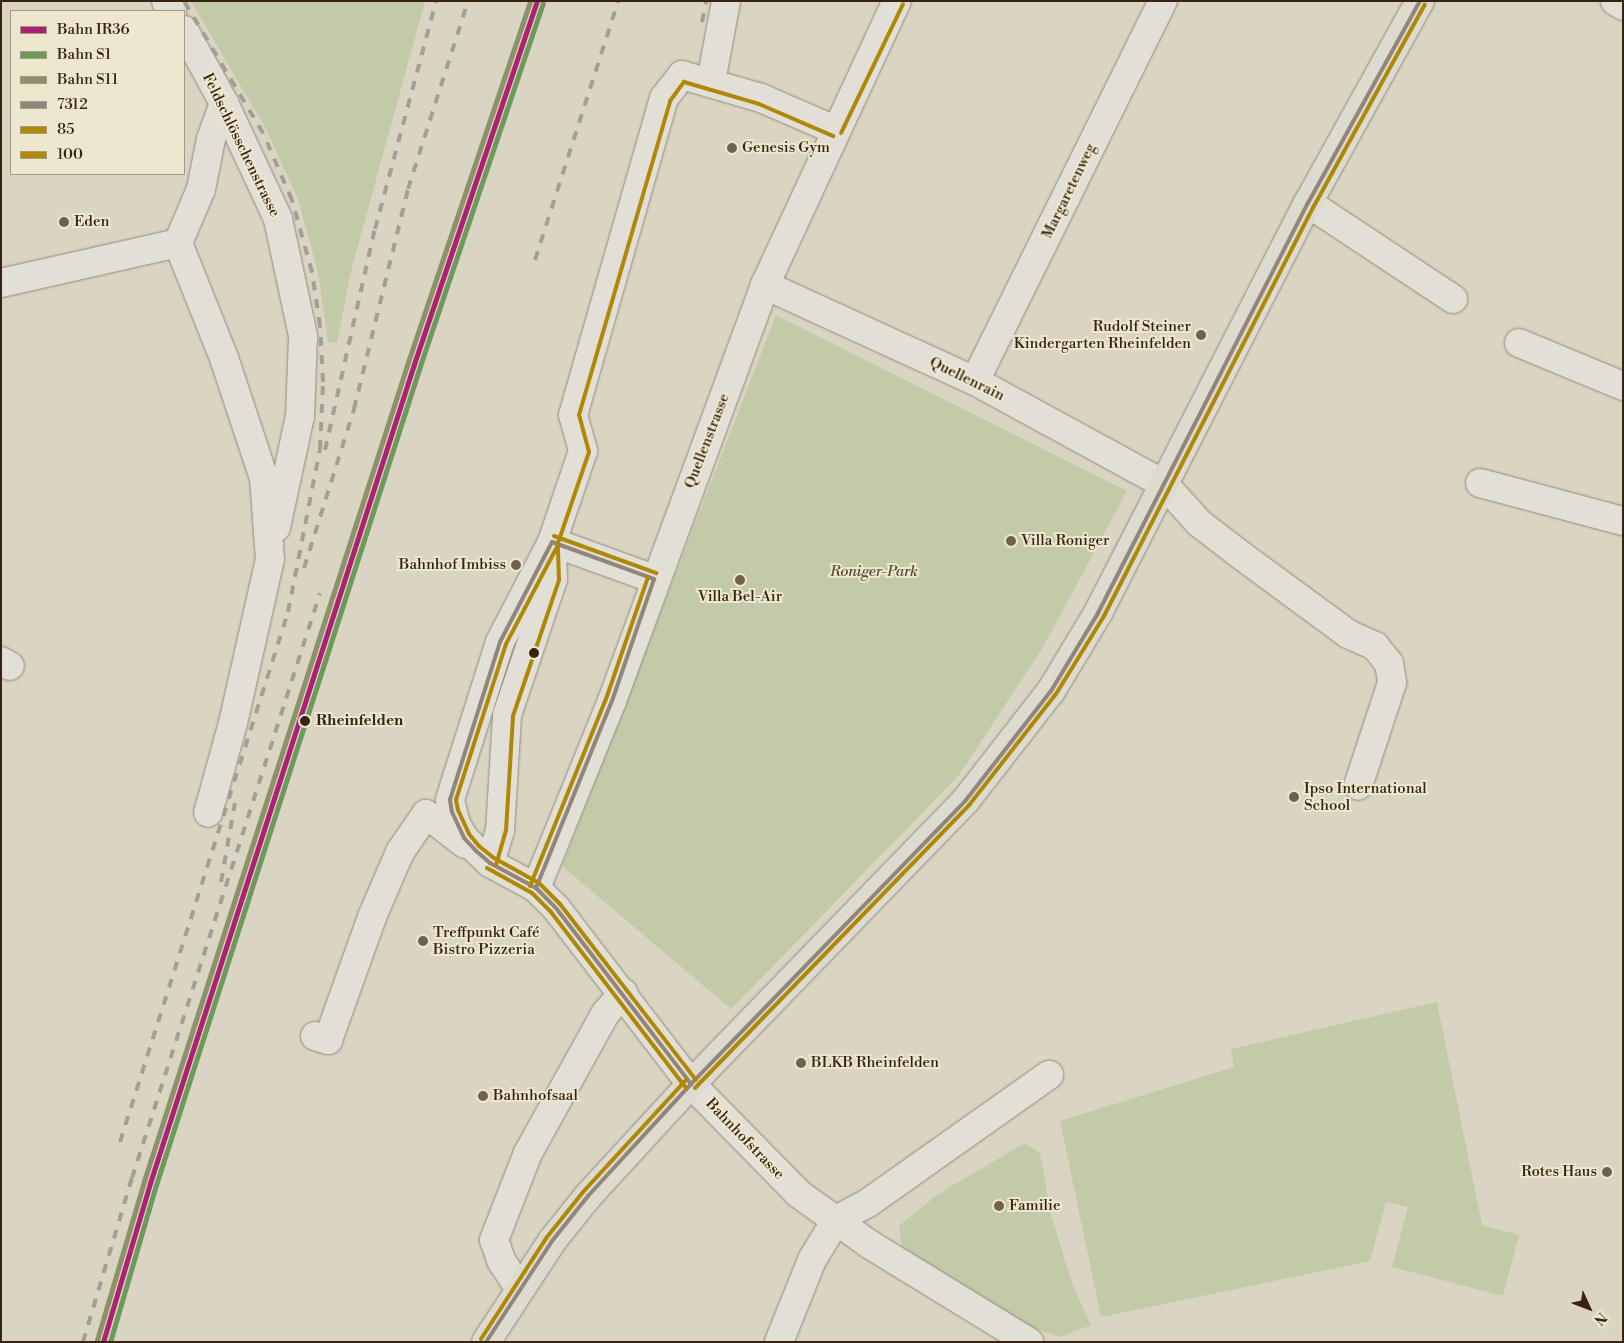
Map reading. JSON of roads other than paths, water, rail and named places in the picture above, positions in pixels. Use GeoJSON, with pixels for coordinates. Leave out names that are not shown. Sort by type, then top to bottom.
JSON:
{"type":"FeatureCollection","features":[{"type":"Feature","properties":{"kind":"main road"},"geometry":{"type":"LineString","coordinates":[[486,1342],[519,1288],[588,1196],[691,1084],[966,800],[1045,698],[1098,613],[1308,202],[1420,1]]}},
{"type":"Feature","properties":{"kind":"street"},"geometry":{"type":"LineString","coordinates":[[711,82],[726,1]]}},
{"type":"Feature","properties":{"kind":"street","name":"Quellenstrasse"},"geometry":{"type":"LineString","coordinates":[[536,888],[612,701],[654,578],[765,284],[835,130],[897,1]]}},
{"type":"Feature","properties":{"kind":"street","name":"Margaretenweg"},"geometry":{"type":"LineString","coordinates":[[975,381],[1162,1]]}},
{"type":"Feature","properties":{"kind":"street"},"geometry":{"type":"LineString","coordinates":[[1615,1],[1623,6]]}},
{"type":"Feature","properties":{"kind":"street","name":"Feldschlösschenstrasse"},"geometry":{"type":"LineString","coordinates":[[185,32],[224,103],[278,219],[303,336],[300,416],[233,723],[208,813]]}},
{"type":"Feature","properties":{"kind":"street","name":"Bahnhofstrasse"},"geometry":{"type":"LineString","coordinates":[[835,130],[760,98],[682,75],[664,98],[573,415],[583,451],[552,542],[500,642],[450,800],[456,824],[464,838],[490,863],[536,888],[575,930],[624,993],[660,1046],[691,1084],[799,1194],[869,1244],[1029,1342]]}},
{"type":"Feature","properties":{"kind":"street"},"geometry":{"type":"LineString","coordinates":[[224,103],[211,140],[201,189],[178,244],[224,358],[264,478],[270,559]]}},
{"type":"Feature","properties":{"kind":"street"},"geometry":{"type":"LineString","coordinates":[[1308,202],[1453,299]]}},
{"type":"Feature","properties":{"kind":"street"},"geometry":{"type":"LineString","coordinates":[[1,283],[178,244]]}},
{"type":"Feature","properties":{"kind":"street","name":"Quellenrain"},"geometry":{"type":"LineString","coordinates":[[765,284],[975,381],[1164,484],[1199,523],[1348,634],[1375,646],[1389,663],[1392,683],[1358,786]]}},
{"type":"Feature","properties":{"kind":"street"},"geometry":{"type":"LineString","coordinates":[[1518,343],[1623,386]]}},
{"type":"Feature","properties":{"kind":"street"},"geometry":{"type":"LineString","coordinates":[[1480,483],[1623,522]]}},
{"type":"Feature","properties":{"kind":"street"},"geometry":{"type":"LineString","coordinates":[[552,542],[654,578]]}},
{"type":"Feature","properties":{"kind":"street","name":"Bahnhofstrasse"},"geometry":{"type":"LineString","coordinates":[[490,863],[500,831],[507,715],[553,579],[552,542]]}},
{"type":"Feature","properties":{"kind":"street"},"geometry":{"type":"LineString","coordinates":[[315,1036],[328,1040],[372,917],[400,852],[426,814],[490,863]]}},
{"type":"Feature","properties":{"kind":"street"},"geometry":{"type":"LineString","coordinates":[[519,1288],[501,1260],[494,1240],[528,1153],[605,1014],[624,993]]}},
{"type":"Feature","properties":{"kind":"street"},"geometry":{"type":"LineString","coordinates":[[779,1342],[812,1260],[836,1220],[868,1203],[1048,1075]]}},
{"type":"Feature","properties":{"kind":"railway"},"geometry":{"type":"LineString","coordinates":[[120,1142],[288,612],[320,449],[323,382],[320,326],[312,272],[292,200],[263,133],[184,1]]}},
{"type":"Feature","properties":{"kind":"railway"},"geometry":{"type":"LineString","coordinates":[[325,450],[375,229],[436,1]]}},
{"type":"Feature","properties":{"kind":"railway"},"geometry":{"type":"LineString","coordinates":[[304,568],[354,409],[408,189],[468,1]]}},
{"type":"Feature","properties":{"kind":"railway"},"geometry":{"type":"LineString","coordinates":[[535,260],[618,1]]}},
{"type":"Feature","properties":{"kind":"railway"},"geometry":{"type":"LineString","coordinates":[[702,22],[706,1]]}},
{"type":"Feature","properties":{"kind":"railway"},"geometry":{"type":"LineString","coordinates":[[83,1342],[132,1178],[320,593]]}},
{"type":"Feature","properties":{"kind":"railway"},"geometry":{"type":"LineString","coordinates":[[221,882],[235,803]]}},
{"type":"Feature","properties":{"kind":"rail line","name":"S11"},"geometry":{"type":"LineString","coordinates":[[97,1340],[144,1181],[408,362],[530,1]]}},
{"type":"Feature","properties":{"kind":"rail line","name":"IR36"},"geometry":{"type":"LineString","coordinates":[[103,1342],[150,1183],[414,364],[537,1]]}},
{"type":"Feature","properties":{"kind":"rail line","name":"S1"},"geometry":{"type":"LineString","coordinates":[[110,1342],[156,1185],[420,366],[543,3]]}},
{"type":"Feature","properties":{"kind":"place","name":"Genesis Gym"},"geometry":{"type":"Point","coordinates":[732,148]}},
{"type":"Feature","properties":{"kind":"place","name":"Eden"},"geometry":{"type":"Point","coordinates":[64,222]}},
{"type":"Feature","properties":{"kind":"place","name":"Rudolf Steiner Kindergarten Rheinfelden"},"geometry":{"type":"Point","coordinates":[1201,335]}},
{"type":"Feature","properties":{"kind":"place","name":"Villa Roniger"},"geometry":{"type":"Point","coordinates":[1011,541]}},
{"type":"Feature","properties":{"kind":"place","name":"Bahnhof Imbiss"},"geometry":{"type":"Point","coordinates":[516,565]}},
{"type":"Feature","properties":{"kind":"place","name":"Villa Bel-Air"},"geometry":{"type":"Point","coordinates":[740,580]}},
{"type":"Feature","properties":{"kind":"place","name":"Rheinfelden"},"geometry":{"type":"Point","coordinates":[305,721]}},
{"type":"Feature","properties":{"kind":"place","name":"Ipso International School"},"geometry":{"type":"Point","coordinates":[1294,797]}},
{"type":"Feature","properties":{"kind":"place","name":"Treffpunkt Café Bistro Pizzeria"},"geometry":{"type":"Point","coordinates":[423,941]}},
{"type":"Feature","properties":{"kind":"place","name":"BLKB Rheinfelden"},"geometry":{"type":"Point","coordinates":[801,1063]}},
{"type":"Feature","properties":{"kind":"place","name":"Bahnhofsaal"},"geometry":{"type":"Point","coordinates":[483,1096]}},
{"type":"Feature","properties":{"kind":"place","name":"Rotes Haus"},"geometry":{"type":"Point","coordinates":[1607,1172]}},
{"type":"Feature","properties":{"kind":"place","name":"Familie"},"geometry":{"type":"Point","coordinates":[999,1206]}},
{"type":"Feature","properties":{"kind":"park label","name":"Roniger-Park"},"geometry":{"type":"Point","coordinates":[874,572]}}]}
